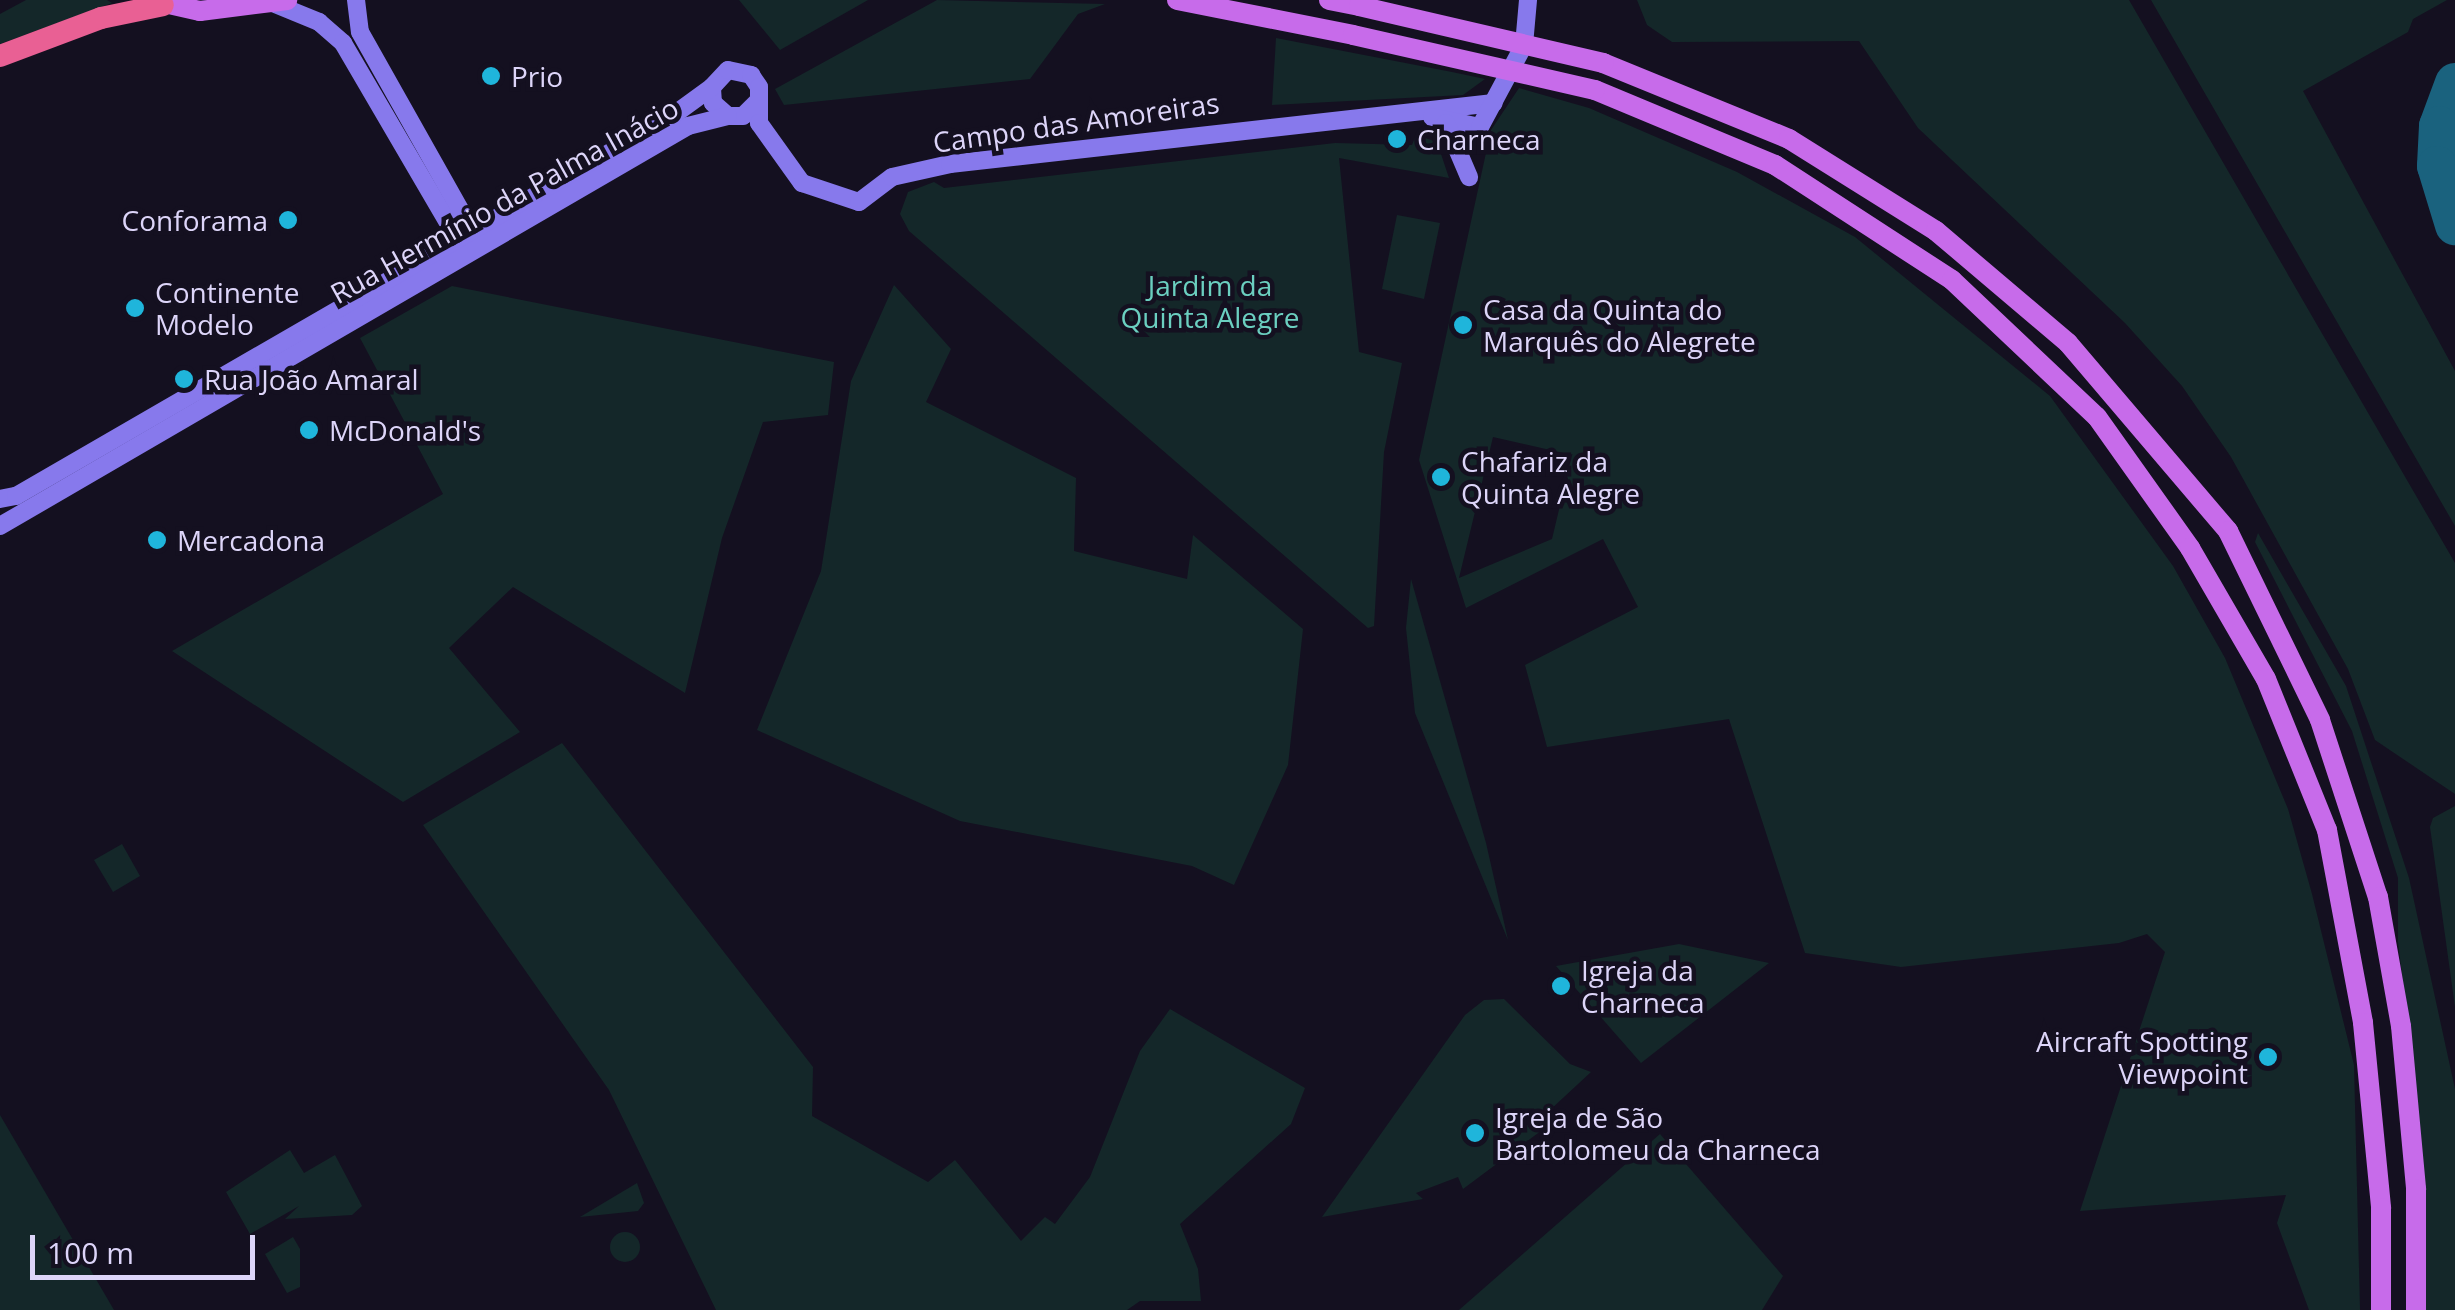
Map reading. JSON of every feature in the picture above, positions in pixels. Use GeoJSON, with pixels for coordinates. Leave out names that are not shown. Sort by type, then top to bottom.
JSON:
{"type":"FeatureCollection","features":[{"type":"Feature","properties":{"kind":"highway"},"geometry":{"type":"LineString","coordinates":[[0,56],[157,2]]}},
{"type":"Feature","properties":{"kind":"main road"},"geometry":{"type":"LineString","coordinates":[[356,0],[360,32],[470,243]]}},
{"type":"Feature","properties":{"kind":"main road"},"geometry":{"type":"LineString","coordinates":[[1177,0],[1353,34],[1594,90],[1720,138],[1835,199],[1985,307],[2097,417],[2190,548],[2266,679],[2326,830],[2339,886],[2376,1134],[2380,1310]]}},
{"type":"Feature","properties":{"kind":"main road"},"geometry":{"type":"LineString","coordinates":[[1329,0],[1604,63],[1720,106],[1836,165],[1936,231],[2036,314],[2181,470],[2228,531],[2320,720],[2378,897],[2403,1044],[2416,1189],[2416,1310]]}},
{"type":"Feature","properties":{"kind":"main road"},"geometry":{"type":"LineString","coordinates":[[1427,114],[1446,124],[1480,127],[1524,45],[1528,0]]}},
{"type":"Feature","properties":{"kind":"main road"},"geometry":{"type":"LineString","coordinates":[[157,2],[200,11],[282,2],[319,22],[343,43],[470,243]]}},
{"type":"Feature","properties":{"kind":"main road"},"geometry":{"type":"LineString","coordinates":[[728,70],[744,71],[758,87],[758,101],[732,117],[713,103],[712,86],[728,70]]}},
{"type":"Feature","properties":{"kind":"main road","name":"Rua Hermínio da Palma Inácio"},"geometry":{"type":"LineString","coordinates":[[0,526],[470,243],[688,107],[712,86]]}},
{"type":"Feature","properties":{"kind":"main road","name":"Campo das Amoreiras"},"geometry":{"type":"LineString","coordinates":[[758,101],[767,137]]}},
{"type":"Feature","properties":{"kind":"main road","name":"Campo das Amoreiras"},"geometry":{"type":"LineString","coordinates":[[732,117],[767,137],[810,190],[859,202],[892,177],[950,164],[1304,120],[1427,114],[1494,102]]}},
{"type":"Feature","properties":{"kind":"main road","name":"Rua Hermínio da Palma Inácio"},"geometry":{"type":"LineString","coordinates":[[0,499],[16,496],[688,126],[732,117]]}},
{"type":"Feature","properties":{"kind":"main road"},"geometry":{"type":"LineString","coordinates":[[1446,124],[1469,177]]}},
{"type":"Feature","properties":{"kind":"green space"},"geometry":{"type":"Polygon","coordinates":[[[26,0],[112,3],[0,44],[0,14],[26,0]]]}},
{"type":"Feature","properties":{"kind":"green space"},"geometry":{"type":"Polygon","coordinates":[[[739,0],[868,0],[780,50],[739,0]]]}},
{"type":"Feature","properties":{"kind":"green space"},"geometry":{"type":"Polygon","coordinates":[[[937,0],[1105,4],[1078,14],[1030,79],[784,105],[775,89],[937,0]]]}},
{"type":"Feature","properties":{"kind":"green space"},"geometry":{"type":"Polygon","coordinates":[[[1637,0],[2129,0],[2455,563],[2455,794],[2375,740],[2348,669],[2231,457],[2182,386],[2125,323],[1918,128],[1859,41],[1672,42],[1647,25],[1637,0]]]}},
{"type":"Feature","properties":{"kind":"green space"},"geometry":{"type":"Polygon","coordinates":[[[2151,0],[2447,0],[2413,19],[2408,32],[2303,91],[2455,371],[2455,526],[2151,0]]]}},
{"type":"Feature","properties":{"kind":"green space"},"geometry":{"type":"Polygon","coordinates":[[[1276,38],[1485,79],[1463,95],[1272,105],[1276,38]]]}},
{"type":"Feature","properties":{"kind":"green space"},"geometry":{"type":"Polygon","coordinates":[[[1519,88],[1589,108],[1737,172],[1855,237],[2050,396],[2173,566],[2225,658],[2288,809],[2354,1065],[2360,1310],[2309,1310],[2277,1223],[2286,1195],[2080,1211],[2165,952],[2147,934],[2119,943],[1901,967],[1805,953],[1729,719],[1547,747],[1525,665],[1638,607],[1603,539],[1466,608],[1419,460],[1491,130],[1519,88]],[[1493,437],[1459,578],[1552,539],[1572,455],[1493,437]]]}},
{"type":"Feature","properties":{"kind":"green space","name":"Jardim da Quinta Alegre"},"geometry":{"type":"Polygon","coordinates":[[[1416,135],[1437,142],[1449,178],[1339,158],[1359,352],[1402,363],[1384,452],[1374,626],[1368,628],[909,231],[900,214],[908,192],[934,182],[944,188],[1335,143],[1412,145],[1416,135]]]}},
{"type":"Feature","properties":{"kind":"green space"},"geometry":{"type":"Polygon","coordinates":[[[1397,215],[1440,223],[1424,299],[1382,289],[1397,215]]]}},
{"type":"Feature","properties":{"kind":"green space"},"geometry":{"type":"Polygon","coordinates":[[[894,285],[951,349],[926,402],[1076,478],[1074,551],[1187,579],[1193,535],[1303,629],[1288,765],[1234,885],[1192,866],[960,821],[757,730],[821,571],[851,381],[894,285]]]}},
{"type":"Feature","properties":{"kind":"green space"},"geometry":{"type":"Polygon","coordinates":[[[452,286],[834,362],[828,415],[763,422],[722,538],[685,693],[513,587],[449,648],[520,732],[403,802],[172,651],[443,494],[360,338],[452,286]]]}},
{"type":"Feature","properties":{"kind":"green space"},"geometry":{"type":"Polygon","coordinates":[[[2258,533],[2346,686],[2409,878],[2455,1089],[2455,1310],[2419,1310],[2417,1096],[2398,942],[2398,878],[2352,731],[2255,542],[2258,533]]]}},
{"type":"Feature","properties":{"kind":"green space"},"geometry":{"type":"Polygon","coordinates":[[[1411,579],[1486,843],[1508,940],[1415,713],[1406,628],[1411,579]]]}},
{"type":"Feature","properties":{"kind":"green space"},"geometry":{"type":"Polygon","coordinates":[[[562,743],[813,1067],[812,1116],[928,1182],[955,1160],[1021,1241],[1045,1217],[1055,1224],[1090,1177],[1140,1051],[1170,1009],[1305,1088],[1291,1124],[1180,1224],[1198,1269],[1201,1301],[1140,1301],[1127,1310],[716,1310],[609,1090],[423,825],[562,743]]]}},
{"type":"Feature","properties":{"kind":"green space"},"geometry":{"type":"Polygon","coordinates":[[[2455,806],[2455,1007],[2430,827],[2433,818],[2455,806]]]}},
{"type":"Feature","properties":{"kind":"green space"},"geometry":{"type":"Polygon","coordinates":[[[122,844],[140,876],[113,892],[94,860],[122,844]]]}},
{"type":"Feature","properties":{"kind":"green space"},"geometry":{"type":"Polygon","coordinates":[[[1679,944],[1769,963],[1641,1063],[1556,966],[1679,944]]]}},
{"type":"Feature","properties":{"kind":"green space"},"geometry":{"type":"Polygon","coordinates":[[[1504,999],[1570,1064],[1591,1072],[1550,1110],[1553,1122],[1463,1189],[1458,1177],[1416,1193],[1423,1199],[1322,1217],[1465,1015],[1484,1000],[1504,999]]]}},
{"type":"Feature","properties":{"kind":"green space"},"geometry":{"type":"Polygon","coordinates":[[[0,1115],[114,1310],[0,1310],[0,1115]]]}},
{"type":"Feature","properties":{"kind":"green space"},"geometry":{"type":"Polygon","coordinates":[[[1660,1134],[1783,1276],[1762,1310],[1459,1310],[1660,1134]]]}},
{"type":"Feature","properties":{"kind":"green space"},"geometry":{"type":"Polygon","coordinates":[[[290,1150],[304,1173],[335,1155],[362,1206],[352,1215],[285,1219],[299,1206],[250,1234],[226,1192],[290,1150]]]}},
{"type":"Feature","properties":{"kind":"green space"},"geometry":{"type":"Polygon","coordinates":[[[637,1183],[644,1203],[638,1211],[580,1217],[637,1183]]]}},
{"type":"Feature","properties":{"kind":"green space"},"geometry":{"type":"Polygon","coordinates":[[[625,1232],[636,1236],[640,1247],[636,1258],[625,1262],[614,1258],[610,1247],[614,1236],[625,1232]]]}},
{"type":"Feature","properties":{"kind":"green space"},"geometry":{"type":"Polygon","coordinates":[[[293,1237],[300,1249],[300,1287],[287,1293],[265,1254],[293,1237]]]}},
{"type":"Feature","properties":{"kind":"taxiway"},"geometry":{"type":"LineString","coordinates":[[2455,83],[2439,126],[2437,166],[2455,225]]}},
{"type":"Feature","properties":{"kind":"place","name":"Prio"},"geometry":{"type":"Point","coordinates":[491,76]}},
{"type":"Feature","properties":{"kind":"place","name":"Charneca"},"geometry":{"type":"Point","coordinates":[1397,139]}},
{"type":"Feature","properties":{"kind":"place","name":"Conforama"},"geometry":{"type":"Point","coordinates":[288,220]}},
{"type":"Feature","properties":{"kind":"place","name":"Continente Modelo"},"geometry":{"type":"Point","coordinates":[135,308]}},
{"type":"Feature","properties":{"kind":"place","name":"Casa da Quinta do Marquês do Alegrete"},"geometry":{"type":"Point","coordinates":[1463,325]}},
{"type":"Feature","properties":{"kind":"place","name":"Rua João Amaral"},"geometry":{"type":"Point","coordinates":[184,379]}},
{"type":"Feature","properties":{"kind":"place","name":"McDonald's"},"geometry":{"type":"Point","coordinates":[309,430]}},
{"type":"Feature","properties":{"kind":"place","name":"Chafariz da Quinta Alegre"},"geometry":{"type":"Point","coordinates":[1441,477]}},
{"type":"Feature","properties":{"kind":"place","name":"Mercadona"},"geometry":{"type":"Point","coordinates":[157,540]}},
{"type":"Feature","properties":{"kind":"place","name":"Igreja da Charneca"},"geometry":{"type":"Point","coordinates":[1561,986]}},
{"type":"Feature","properties":{"kind":"place","name":"Aircraft Spotting Viewpoint"},"geometry":{"type":"Point","coordinates":[2268,1057]}},
{"type":"Feature","properties":{"kind":"place","name":"Igreja de São Bartolomeu da Charneca"},"geometry":{"type":"Point","coordinates":[1475,1133]}}]}
